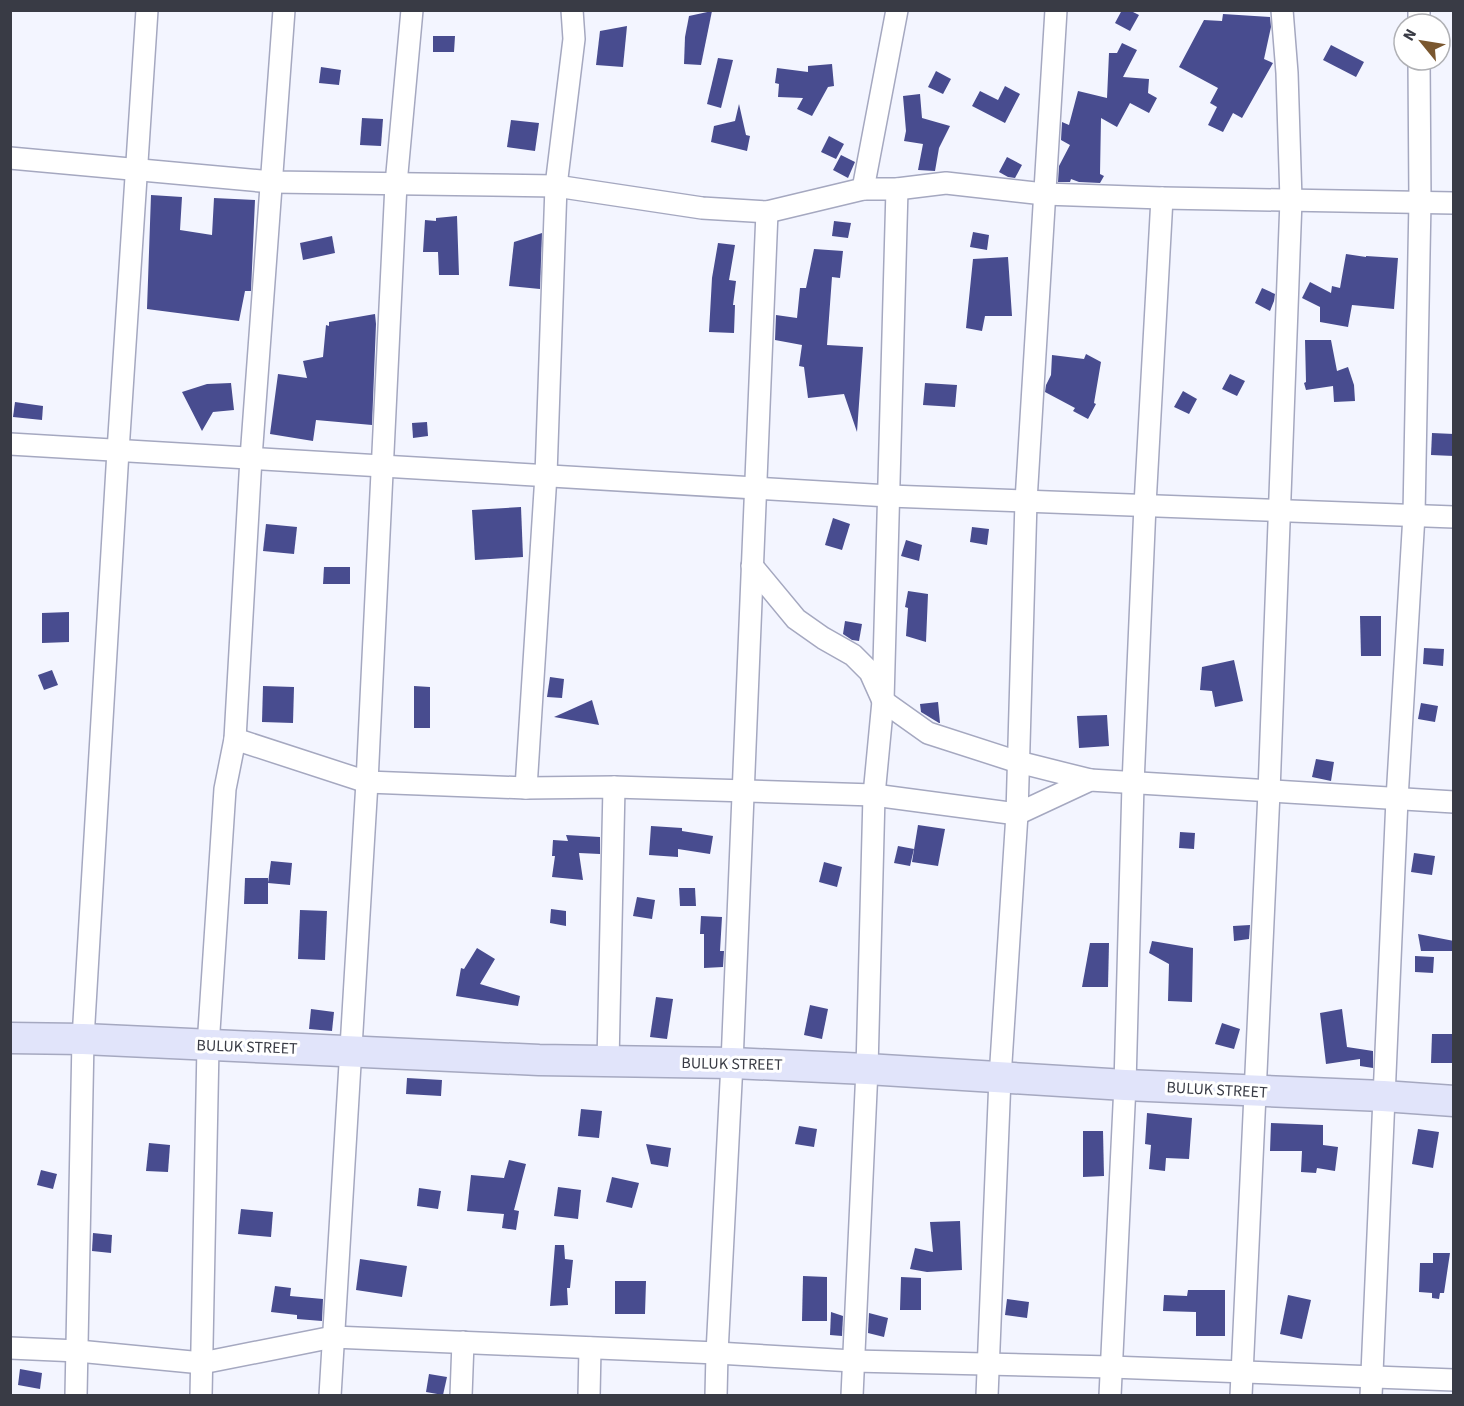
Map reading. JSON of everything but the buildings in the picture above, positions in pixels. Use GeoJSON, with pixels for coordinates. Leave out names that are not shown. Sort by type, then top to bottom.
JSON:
{"type":"FeatureCollection","features":[{"type":"Feature","properties":{"kind":"street"},"geometry":{"type":"LineString","coordinates":[[76,1395],[83,1039],[147,10]]}},
{"type":"Feature","properties":{"kind":"street"},"geometry":{"type":"LineString","coordinates":[[201,1395],[208,1046],[225,789],[235,739],[251,458],[284,10]]}},
{"type":"Feature","properties":{"kind":"street"},"geometry":{"type":"LineString","coordinates":[[330,1395],[367,782],[396,184],[412,10]]}},
{"type":"Feature","properties":{"kind":"street"},"geometry":{"type":"LineString","coordinates":[[526,788],[546,475],[556,186],[574,39],[572,10]]}},
{"type":"Feature","properties":{"kind":"street"},"geometry":{"type":"LineString","coordinates":[[863,189],[897,10]]}},
{"type":"Feature","properties":{"kind":"street"},"geometry":{"type":"LineString","coordinates":[[987,1395],[1000,1078],[1017,814],[1026,501],[1056,10]]}},
{"type":"Feature","properties":{"kind":"street"},"geometry":{"type":"LineString","coordinates":[[1240,1395],[1269,792],[1278,510],[1292,200],[1282,10]]}},
{"type":"Feature","properties":{"kind":"street"},"geometry":{"type":"LineString","coordinates":[[1371,1386],[1397,799],[1414,515],[1420,201],[1419,72]]}},
{"type":"Feature","properties":{"kind":"street"},"geometry":{"type":"LineString","coordinates":[[10,158],[272,182],[556,186],[702,208],[767,212],[863,189],[897,189],[946,183],[1044,194],[1454,203]]}},
{"type":"Feature","properties":{"kind":"street"},"geometry":{"type":"LineString","coordinates":[[852,1395],[867,1069],[874,795],[883,701],[897,189]]}},
{"type":"Feature","properties":{"kind":"street"},"geometry":{"type":"LineString","coordinates":[[1110,1395],[1125,1085],[1133,784],[1145,505],[1162,198]]}},
{"type":"Feature","properties":{"kind":"street"},"geometry":{"type":"LineString","coordinates":[[716,1395],[744,793],[767,212]]}},
{"type":"Feature","properties":{"kind":"street"},"geometry":{"type":"LineString","coordinates":[[10,444],[890,496],[1454,517]]}},
{"type":"Feature","properties":{"kind":"street"},"geometry":{"type":"LineString","coordinates":[[752,567],[796,619],[853,655],[870,672],[883,701],[928,733],[1018,762],[1090,780],[1454,802]]}},
{"type":"Feature","properties":{"kind":"street"},"geometry":{"type":"LineString","coordinates":[[235,739],[367,782],[526,788],[614,787],[744,793],[874,795],[1017,814],[1090,780]]}},
{"type":"Feature","properties":{"kind":"street"},"geometry":{"type":"LineString","coordinates":[[608,1062],[614,787]]}},
{"type":"Feature","properties":{"kind":"street","name":"BULUK STREET"},"geometry":{"type":"LineString","coordinates":[[10,1038],[83,1039],[608,1062],[732,1063],[1454,1101]]}},
{"type":"Feature","properties":{"kind":"street"},"geometry":{"type":"LineString","coordinates":[[10,1348],[78,1351],[202,1363],[333,1337],[853,1361],[1111,1367],[1241,1373],[1371,1386],[1454,1380]]}},
{"type":"Feature","properties":{"kind":"street"},"geometry":{"type":"LineString","coordinates":[[461,1395],[463,1342]]}},
{"type":"Feature","properties":{"kind":"street"},"geometry":{"type":"LineString","coordinates":[[589,1395],[591,1348]]}}]}
